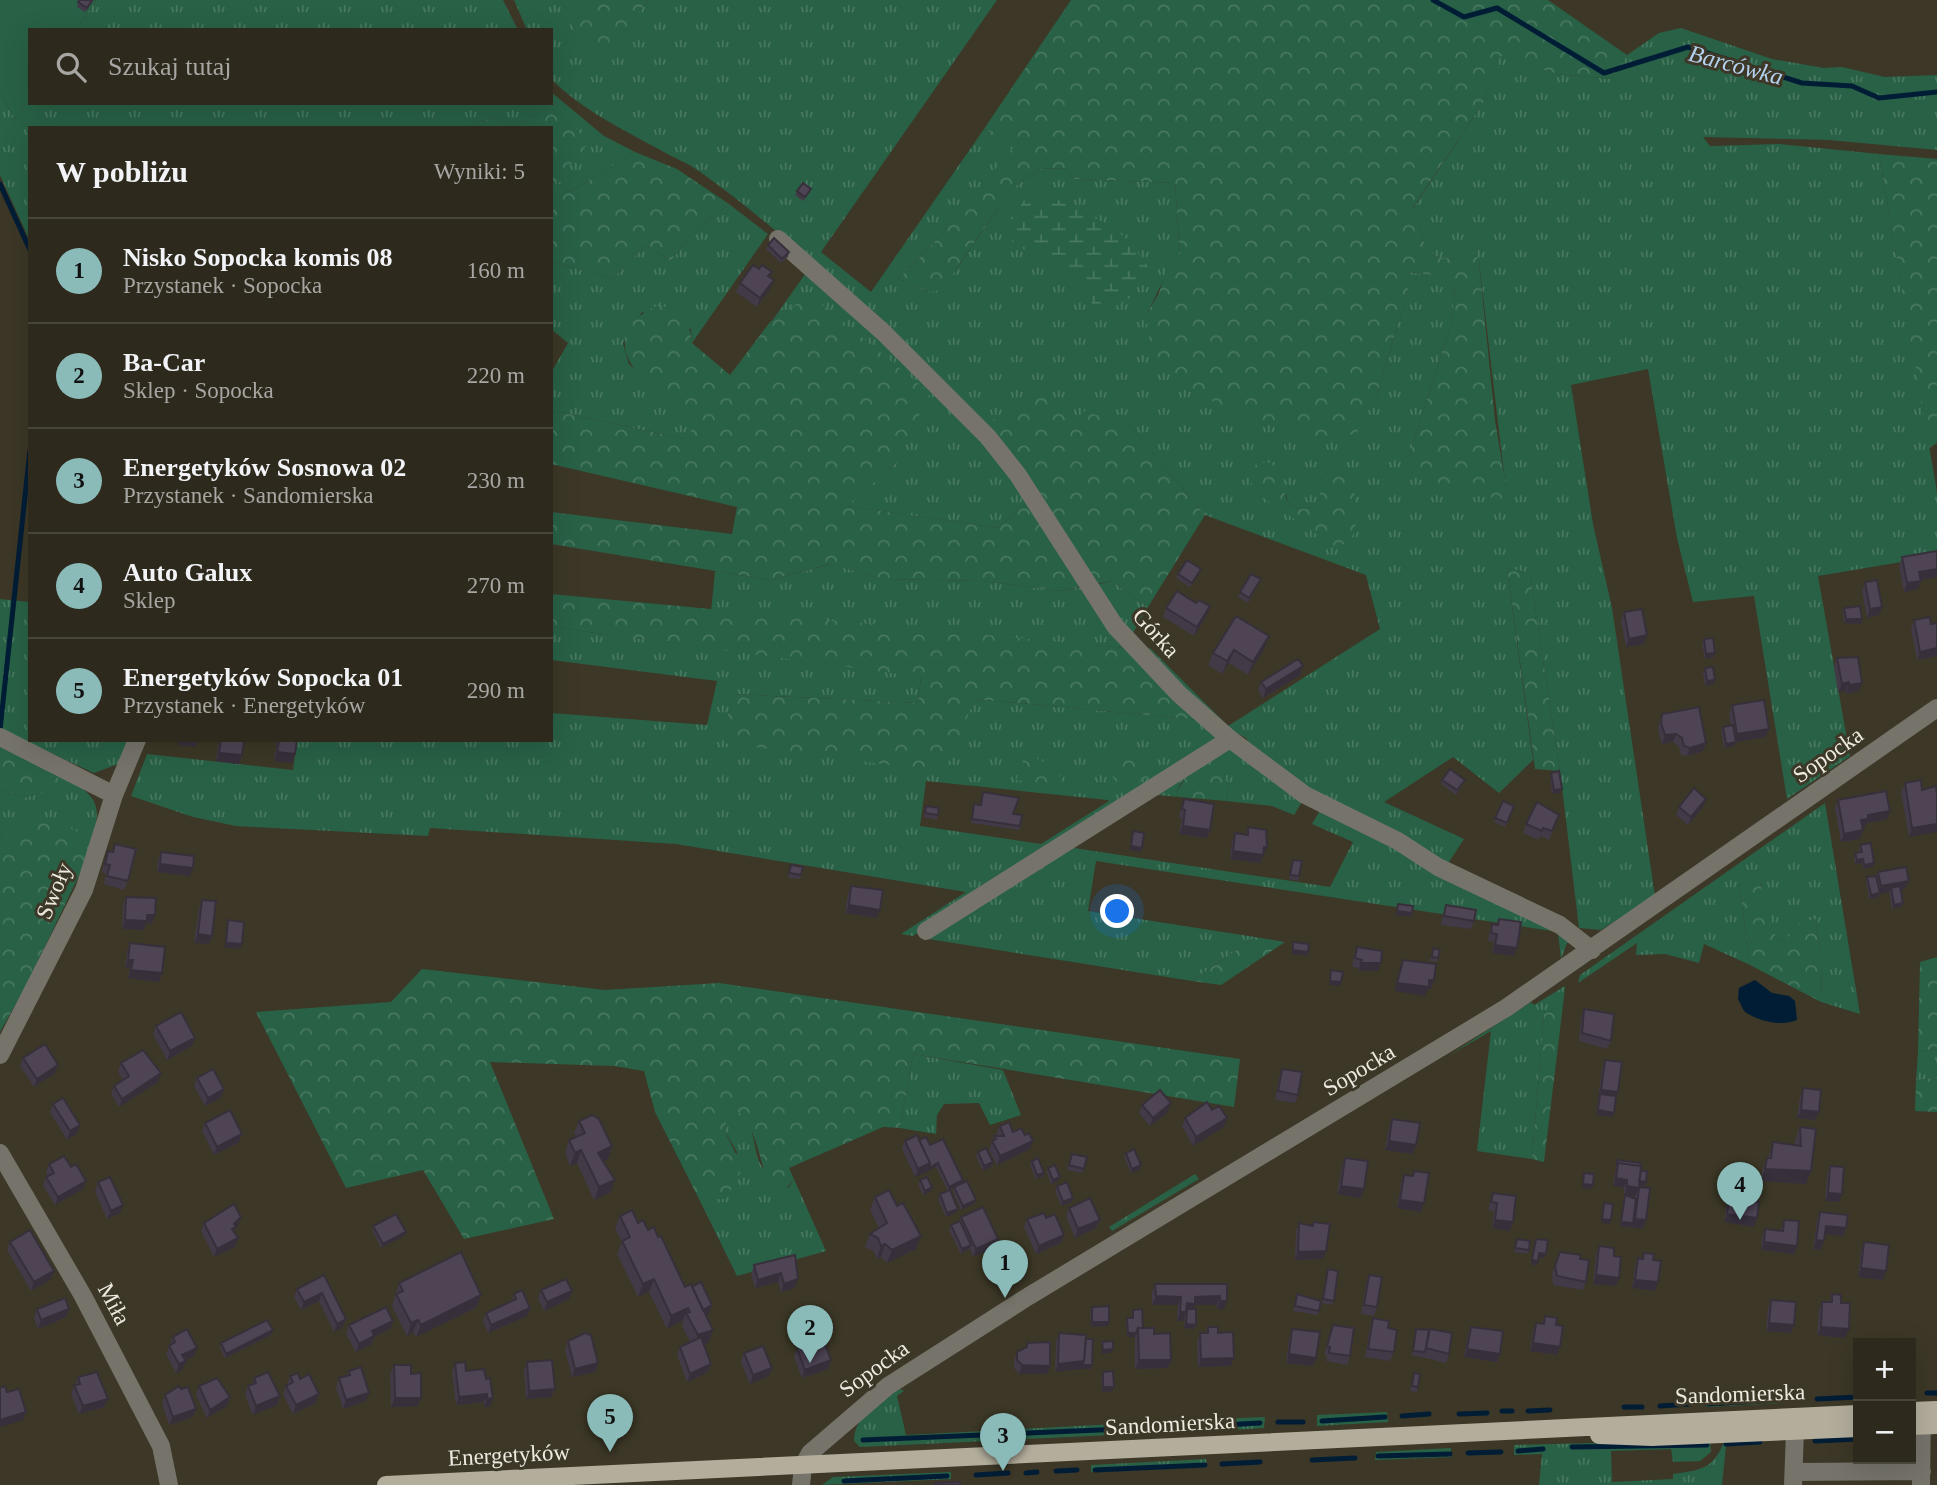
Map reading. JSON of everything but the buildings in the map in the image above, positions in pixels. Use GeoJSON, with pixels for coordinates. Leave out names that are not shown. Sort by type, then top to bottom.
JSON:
{"type":"FeatureCollection","features":[{"type":"Feature","properties":{"kind":"main road","name":"Sandomierska"},"geometry":{"type":"LineString","coordinates":[[803,1465],[1539,1431],[1579,1426],[1853,1413]]}},
{"type":"Feature","properties":{"kind":"main road","name":"Sandomierska"},"geometry":{"type":"LineString","coordinates":[[1539,1431],[1652,1437],[1853,1428]]}},
{"type":"Feature","properties":{"kind":"main road","name":"Energetyków"},"geometry":{"type":"LineString","coordinates":[[386,1485],[803,1465]]}},
{"type":"Feature","properties":{"kind":"street","name":"Górka"},"geometry":{"type":"LineString","coordinates":[[778,239],[883,332],[988,437],[1018,475],[1115,625],[1179,694],[1230,739],[1305,794],[1398,841],[1438,867],[1560,925],[1592,950]]}},
{"type":"Feature","properties":{"kind":"street","name":"Sopocka"},"geometry":{"type":"LineString","coordinates":[[803,1465],[810,1453],[861,1406],[944,1349],[1419,1062],[1592,950],[1937,708]]}},
{"type":"Feature","properties":{"kind":"street"},"geometry":{"type":"LineString","coordinates":[[4,739],[114,795]]}},
{"type":"Feature","properties":{"kind":"street"},"geometry":{"type":"LineString","coordinates":[[926,931],[1230,739]]}},
{"type":"Feature","properties":{"kind":"street","name":"Swoły"},"geometry":{"type":"LineString","coordinates":[[0,1055],[84,890],[114,795],[136,742]]}},
{"type":"Feature","properties":{"kind":"street","name":"Miła"},"geometry":{"type":"LineString","coordinates":[[0,1153],[83,1296],[161,1446],[169,1485]]}},
{"type":"Feature","properties":{"kind":"street"},"geometry":{"type":"LineString","coordinates":[[1822,1415],[1795,1431],[1793,1478],[1921,1478],[1923,1418]]}},
{"type":"Feature","properties":{"kind":"street"},"geometry":{"type":"LineString","coordinates":[[801,1485],[803,1465]]}},
{"type":"Feature","properties":{"kind":"green space"},"geometry":{"type":"Polygon","coordinates":[[[0,0],[96,0],[77,28],[28,28],[28,101],[15,119],[0,93],[0,0]]]}},
{"type":"Feature","properties":{"kind":"green space"},"geometry":{"type":"Polygon","coordinates":[[[96,0],[503,0],[517,28],[77,28],[96,0]]]}},
{"type":"Feature","properties":{"kind":"green space"},"geometry":{"type":"Polygon","coordinates":[[[514,0],[587,0],[571,23],[599,63],[648,0],[997,0],[821,252],[871,292],[984,129],[1017,144],[931,246],[898,279],[928,292],[956,270],[1011,189],[1040,169],[1066,168],[1075,179],[1175,183],[1180,255],[1165,276],[1146,315],[1376,397],[1410,284],[1410,272],[1447,277],[1455,289],[1452,320],[1408,460],[1507,499],[1479,262],[1475,253],[1451,259],[1434,256],[1424,242],[1413,208],[1483,103],[1500,55],[1557,74],[1611,79],[1627,55],[1659,33],[1681,28],[1772,59],[1824,68],[1842,67],[1885,77],[1937,75],[1937,150],[1829,140],[1703,137],[1710,146],[1779,144],[1879,154],[1937,492],[1937,556],[1818,576],[1850,756],[1787,799],[1754,596],[1693,602],[1677,538],[1648,369],[1571,385],[1593,524],[1612,608],[1655,896],[1601,930],[1579,928],[1560,771],[1530,573],[1507,568],[1533,760],[1499,793],[1453,757],[1384,802],[1464,839],[1447,865],[1298,785],[1254,752],[1246,738],[1225,727],[1143,653],[1150,648],[1228,726],[1380,629],[1366,575],[1205,515],[1129,425],[1073,428],[984,425],[916,358],[775,230],[695,168],[604,119],[553,81],[553,28],[526,28],[514,0]],[[1326,481],[1315,506],[1303,509],[1289,505],[1286,494],[1259,495],[1281,508],[1355,529],[1354,518],[1326,481]]]}},
{"type":"Feature","properties":{"kind":"green space"},"geometry":{"type":"Polygon","coordinates":[[[587,0],[648,0],[599,64],[570,22],[587,0]]]}},
{"type":"Feature","properties":{"kind":"green space"},"geometry":{"type":"Polygon","coordinates":[[[1071,0],[1548,0],[1627,55],[1611,79],[1557,74],[1500,56],[1483,103],[1413,207],[1424,242],[1434,256],[1451,259],[1475,252],[1479,262],[1495,420],[1508,499],[1475,496],[1418,479],[1408,460],[1452,320],[1455,289],[1446,277],[1410,272],[1410,284],[1376,397],[1356,433],[1330,442],[1235,414],[1189,387],[1151,353],[1146,315],[1159,293],[1165,273],[1180,254],[1175,183],[1075,179],[1066,168],[1040,169],[1011,189],[942,290],[928,292],[898,279],[931,246],[1016,144],[984,129],[1071,0]]]}},
{"type":"Feature","properties":{"kind":"green space"},"geometry":{"type":"Polygon","coordinates":[[[0,93],[15,119],[28,101],[28,105],[553,105],[553,94],[604,136],[635,152],[570,192],[556,182],[557,103],[514,126],[494,117],[469,126],[28,126],[28,237],[0,175],[0,93]]]}},
{"type":"Feature","properties":{"kind":"green space"},"geometry":{"type":"Polygon","coordinates":[[[557,103],[588,144],[556,182],[570,192],[635,152],[677,169],[729,204],[690,235],[671,261],[646,245],[612,279],[553,262],[553,126],[514,126],[557,103]]]}},
{"type":"Feature","properties":{"kind":"green space"},"geometry":{"type":"Polygon","coordinates":[[[494,117],[510,126],[469,126],[494,117]]]}},
{"type":"Feature","properties":{"kind":"green space"},"geometry":{"type":"Polygon","coordinates":[[[1879,154],[1937,159],[1937,443],[1929,448],[1879,154]]]}},
{"type":"Feature","properties":{"kind":"green space"},"geometry":{"type":"Polygon","coordinates":[[[1050,196],[1111,226],[1129,241],[1148,267],[1134,292],[1123,303],[1093,307],[1088,291],[1071,271],[1012,242],[1011,221],[1025,199],[1050,196]]]}},
{"type":"Feature","properties":{"kind":"green space"},"geometry":{"type":"Polygon","coordinates":[[[729,204],[768,234],[692,343],[691,329],[642,312],[623,343],[629,364],[694,428],[684,439],[553,410],[553,369],[568,343],[553,331],[553,262],[612,279],[646,245],[671,261],[690,235],[729,204]]]}},
{"type":"Feature","properties":{"kind":"green space"},"geometry":{"type":"Polygon","coordinates":[[[808,270],[966,421],[1030,501],[997,528],[846,506],[896,463],[772,321],[808,270]]]}},
{"type":"Feature","properties":{"kind":"green space"},"geometry":{"type":"Polygon","coordinates":[[[810,295],[930,393],[896,463],[847,506],[997,528],[1030,501],[984,425],[1044,389],[1073,428],[1084,411],[1129,425],[1205,515],[1148,607],[1112,581],[1059,591],[983,581],[883,579],[830,564],[770,580],[553,544],[553,512],[732,534],[737,507],[553,464],[553,410],[684,439],[693,428],[646,384],[626,351],[626,335],[636,320],[658,305],[673,310],[683,317],[689,327],[692,343],[730,375],[770,322],[810,295]]]}},
{"type":"Feature","properties":{"kind":"green space"},"geometry":{"type":"Polygon","coordinates":[[[1271,463],[1277,470],[1289,505],[1303,509],[1315,506],[1325,481],[1335,474],[1349,476],[1356,507],[1351,538],[1337,548],[1259,495],[1249,480],[1252,466],[1271,463]]]}},
{"type":"Feature","properties":{"kind":"green space"},"geometry":{"type":"Polygon","coordinates":[[[831,564],[883,579],[983,581],[1059,591],[1083,587],[1125,648],[711,612],[715,571],[770,580],[831,564]]]}},
{"type":"Feature","properties":{"kind":"green space"},"geometry":{"type":"Polygon","coordinates":[[[1507,568],[1530,573],[1560,771],[1535,769],[1507,568]]]}},
{"type":"Feature","properties":{"kind":"green space"},"geometry":{"type":"Polygon","coordinates":[[[1112,581],[1148,607],[1130,638],[1092,586],[1112,581]]]}},
{"type":"Feature","properties":{"kind":"green space"},"geometry":{"type":"Polygon","coordinates":[[[553,594],[1125,648],[1200,720],[975,699],[944,772],[724,743],[731,694],[918,703],[921,677],[553,627],[553,594]]]}},
{"type":"Feature","properties":{"kind":"green space"},"geometry":{"type":"Polygon","coordinates":[[[0,599],[28,602],[28,742],[130,742],[121,763],[94,773],[0,730],[0,599]]]}},
{"type":"Feature","properties":{"kind":"green space"},"geometry":{"type":"Polygon","coordinates":[[[553,627],[921,676],[918,703],[731,694],[725,743],[975,699],[1200,720],[1219,737],[913,936],[901,934],[966,892],[676,844],[430,828],[428,836],[236,826],[193,817],[131,796],[147,754],[293,770],[297,742],[553,742],[553,713],[707,725],[717,681],[553,660],[553,627]],[[926,781],[920,826],[1041,844],[1109,801],[926,781]]]}},
{"type":"Feature","properties":{"kind":"green space"},"geometry":{"type":"Polygon","coordinates":[[[0,746],[54,770],[62,787],[23,798],[0,788],[0,746]]]}},
{"type":"Feature","properties":{"kind":"green space"},"geometry":{"type":"Polygon","coordinates":[[[1229,747],[1305,797],[1294,815],[1272,806],[1226,801],[1228,788],[1224,773],[1201,767],[1181,783],[1176,793],[1179,797],[1157,795],[1229,747]]]}},
{"type":"Feature","properties":{"kind":"green space"},"geometry":{"type":"Polygon","coordinates":[[[1032,756],[1052,766],[1065,785],[1016,780],[1024,758],[1032,756]]]}},
{"type":"Feature","properties":{"kind":"green space"},"geometry":{"type":"Polygon","coordinates":[[[1127,756],[1150,759],[1153,773],[1124,792],[1109,772],[1115,761],[1127,756]]]}},
{"type":"Feature","properties":{"kind":"green space"},"geometry":{"type":"Polygon","coordinates":[[[1209,765],[1224,773],[1228,788],[1226,801],[1179,797],[1176,793],[1186,779],[1198,769],[1209,765]]]}},
{"type":"Feature","properties":{"kind":"green space"},"geometry":{"type":"Polygon","coordinates":[[[54,770],[84,790],[96,807],[95,829],[85,863],[3,835],[0,840],[0,788],[23,798],[61,787],[54,770]]]}},
{"type":"Feature","properties":{"kind":"green space"},"geometry":{"type":"Polygon","coordinates":[[[1825,803],[1860,1014],[1821,1002],[1822,958],[1815,919],[1785,942],[1776,938],[1762,898],[1761,884],[1739,882],[1750,965],[1704,944],[1699,963],[1665,954],[1636,955],[1637,943],[1578,983],[1580,975],[1825,803]]]}},
{"type":"Feature","properties":{"kind":"green space"},"geometry":{"type":"Polygon","coordinates":[[[1322,807],[1560,929],[1570,943],[1567,943],[1561,959],[1558,932],[1096,861],[1088,911],[1255,937],[1192,981],[922,938],[1074,848],[1330,887],[1353,842],[1312,824],[1322,807]]]}},
{"type":"Feature","properties":{"kind":"green space"},"geometry":{"type":"Polygon","coordinates":[[[26,823],[59,823],[88,837],[85,863],[25,988],[0,1032],[0,840],[3,835],[26,823]]]}},
{"type":"Feature","properties":{"kind":"green space"},"geometry":{"type":"Polygon","coordinates":[[[1758,876],[1776,938],[1785,942],[1797,924],[1815,919],[1822,958],[1821,1002],[1750,965],[1739,882],[1758,876]]]}},
{"type":"Feature","properties":{"kind":"green space"},"geometry":{"type":"Polygon","coordinates":[[[1255,937],[1285,942],[1221,985],[1192,981],[1255,937]]]}},
{"type":"Feature","properties":{"kind":"green space"},"geometry":{"type":"Polygon","coordinates":[[[1937,957],[1937,1049],[1918,1052],[1920,962],[1937,957]]]}},
{"type":"Feature","properties":{"kind":"green space"},"geometry":{"type":"Polygon","coordinates":[[[422,969],[605,990],[719,983],[1240,1059],[1234,1107],[913,1054],[900,1128],[883,1127],[789,1168],[794,1179],[783,1192],[773,1192],[768,1184],[747,1121],[734,1110],[729,1113],[724,1130],[740,1162],[740,1173],[726,1199],[699,1199],[655,1112],[644,1071],[614,1066],[490,1062],[554,1219],[464,1239],[423,1170],[346,1188],[256,1012],[391,1002],[422,969]]]}},
{"type":"Feature","properties":{"kind":"green space"},"geometry":{"type":"Polygon","coordinates":[[[1565,986],[1563,1005],[1544,1014],[1532,1159],[1477,1151],[1491,1031],[1448,1056],[1531,1002],[1534,1005],[1565,986]]]}},
{"type":"Feature","properties":{"kind":"green space"},"geometry":{"type":"Polygon","coordinates":[[[1563,1005],[1544,1162],[1532,1159],[1544,1014],[1563,1005]]]}},
{"type":"Feature","properties":{"kind":"green space"},"geometry":{"type":"Polygon","coordinates":[[[1937,1049],[1937,1077],[1916,1081],[1918,1052],[1937,1049]]]}},
{"type":"Feature","properties":{"kind":"green space"},"geometry":{"type":"Polygon","coordinates":[[[913,1054],[1003,1070],[1021,1115],[990,1125],[979,1103],[944,1104],[937,1115],[936,1134],[900,1128],[913,1054]]]}},
{"type":"Feature","properties":{"kind":"green space"},"geometry":{"type":"Polygon","coordinates":[[[1937,1077],[1937,1112],[1915,1111],[1916,1081],[1937,1077]]]}},
{"type":"Feature","properties":{"kind":"green space"},"geometry":{"type":"Polygon","coordinates":[[[734,1110],[747,1119],[764,1170],[788,1188],[794,1179],[826,1251],[737,1276],[699,1199],[726,1199],[737,1152],[724,1130],[728,1113],[734,1110]]]}},
{"type":"Feature","properties":{"kind":"green space"},"geometry":{"type":"Polygon","coordinates":[[[1195,1174],[1199,1179],[1112,1231],[1109,1227],[1195,1174]]]}},
{"type":"Feature","properties":{"kind":"green space"},"geometry":{"type":"Polygon","coordinates":[[[900,1389],[904,1391],[897,1396],[906,1435],[1173,1421],[1174,1432],[860,1447],[854,1441],[855,1432],[863,1416],[884,1398],[900,1389]]]}},
{"type":"Feature","properties":{"kind":"green space"},"geometry":{"type":"Polygon","coordinates":[[[1783,1397],[1783,1403],[1706,1407],[1706,1400],[1783,1397]]]}},
{"type":"Feature","properties":{"kind":"green space"},"geometry":{"type":"Polygon","coordinates":[[[1387,1412],[1388,1422],[1317,1426],[1317,1415],[1387,1412]]]}},
{"type":"Feature","properties":{"kind":"green space"},"geometry":{"type":"Polygon","coordinates":[[[1265,1417],[1264,1428],[1199,1432],[1194,1420],[1265,1417]]]}},
{"type":"Feature","properties":{"kind":"green space"},"geometry":{"type":"Polygon","coordinates":[[[1725,1439],[1760,1440],[1762,1444],[1726,1446],[1722,1485],[1539,1485],[1542,1454],[1514,1455],[1514,1445],[1710,1440],[1711,1452],[1700,1461],[1673,1462],[1671,1449],[1611,1451],[1612,1482],[1673,1479],[1673,1474],[1706,1466],[1716,1457],[1725,1439]]]}},
{"type":"Feature","properties":{"kind":"green space"},"geometry":{"type":"Polygon","coordinates":[[[1451,1448],[1451,1457],[1375,1460],[1376,1452],[1451,1448]]]}},
{"type":"Feature","properties":{"kind":"green space"},"geometry":{"type":"Polygon","coordinates":[[[1206,1459],[1207,1467],[1091,1472],[1091,1465],[1206,1459]]]}},
{"type":"Feature","properties":{"kind":"green space"},"geometry":{"type":"Polygon","coordinates":[[[951,1472],[951,1479],[822,1485],[833,1477],[951,1472]]]}},
{"type":"Feature","properties":{"kind":"water"},"geometry":{"type":"Polygon","coordinates":[[[1755,980],[1772,993],[1789,996],[1795,1001],[1797,1020],[1769,1022],[1744,1011],[1738,999],[1739,988],[1755,980]]]}},
{"type":"Feature","properties":{"kind":"waterway","name":"Barcówka"},"geometry":{"type":"LineString","coordinates":[[1433,0],[1464,17],[1497,8],[1604,73],[1688,47],[1802,83],[1852,86],[1879,98],[1937,92]]}},
{"type":"Feature","properties":{"kind":"waterway"},"geometry":{"type":"LineString","coordinates":[[0,184],[28,246]]}},
{"type":"Feature","properties":{"kind":"waterway"},"geometry":{"type":"LineString","coordinates":[[0,730],[28,469]]}},
{"type":"Feature","properties":{"kind":"waterway"},"geometry":{"type":"LineString","coordinates":[[1927,1393],[1937,1393]]}},
{"type":"Feature","properties":{"kind":"waterway"},"geometry":{"type":"LineString","coordinates":[[1817,1399],[1853,1397]]}},
{"type":"Feature","properties":{"kind":"waterway"},"geometry":{"type":"LineString","coordinates":[[1708,1404],[1782,1400]]}},
{"type":"Feature","properties":{"kind":"waterway"},"geometry":{"type":"LineString","coordinates":[[1660,1406],[1690,1404]]}},
{"type":"Feature","properties":{"kind":"waterway"},"geometry":{"type":"LineString","coordinates":[[1624,1407],[1642,1407]]}},
{"type":"Feature","properties":{"kind":"waterway"},"geometry":{"type":"LineString","coordinates":[[1528,1411],[1550,1410]]}},
{"type":"Feature","properties":{"kind":"waterway"},"geometry":{"type":"LineString","coordinates":[[1502,1411],[1512,1411]]}},
{"type":"Feature","properties":{"kind":"waterway"},"geometry":{"type":"LineString","coordinates":[[1459,1414],[1487,1413]]}},
{"type":"Feature","properties":{"kind":"waterway"},"geometry":{"type":"LineString","coordinates":[[1402,1416],[1429,1414]]}},
{"type":"Feature","properties":{"kind":"waterway"},"geometry":{"type":"LineString","coordinates":[[1322,1421],[1385,1417]]}},
{"type":"Feature","properties":{"kind":"waterway"},"geometry":{"type":"LineString","coordinates":[[1278,1422],[1303,1422]]}},
{"type":"Feature","properties":{"kind":"waterway"},"geometry":{"type":"LineString","coordinates":[[1206,1426],[1260,1423]]}},
{"type":"Feature","properties":{"kind":"waterway"},"geometry":{"type":"LineString","coordinates":[[863,1440],[1170,1427]]}},
{"type":"Feature","properties":{"kind":"waterway"},"geometry":{"type":"LineString","coordinates":[[1815,1441],[1853,1439]]}},
{"type":"Feature","properties":{"kind":"waterway"},"geometry":{"type":"LineString","coordinates":[[1726,1444],[1760,1442]]}},
{"type":"Feature","properties":{"kind":"waterway"},"geometry":{"type":"LineString","coordinates":[[1572,1447],[1707,1445]]}},
{"type":"Feature","properties":{"kind":"waterway"},"geometry":{"type":"LineString","coordinates":[[1518,1451],[1543,1449]]}},
{"type":"Feature","properties":{"kind":"waterway"},"geometry":{"type":"LineString","coordinates":[[1468,1453],[1501,1452]]}},
{"type":"Feature","properties":{"kind":"waterway"},"geometry":{"type":"LineString","coordinates":[[1378,1456],[1450,1454]]}},
{"type":"Feature","properties":{"kind":"waterway"},"geometry":{"type":"LineString","coordinates":[[1312,1460],[1355,1458]]}},
{"type":"Feature","properties":{"kind":"waterway"},"geometry":{"type":"LineString","coordinates":[[1222,1464],[1260,1462]]}},
{"type":"Feature","properties":{"kind":"waterway"},"geometry":{"type":"LineString","coordinates":[[1095,1470],[1205,1465]]}},
{"type":"Feature","properties":{"kind":"waterway"},"geometry":{"type":"LineString","coordinates":[[1056,1471],[1077,1470]]}},
{"type":"Feature","properties":{"kind":"waterway"},"geometry":{"type":"LineString","coordinates":[[1026,1473],[1037,1472]]}},
{"type":"Feature","properties":{"kind":"waterway"},"geometry":{"type":"LineString","coordinates":[[976,1475],[1008,1473]]}},
{"type":"Feature","properties":{"kind":"waterway"},"geometry":{"type":"LineString","coordinates":[[844,1481],[947,1476]]}},
{"type":"Feature","properties":{"kind":"place","name":"Auto Galux"},"geometry":{"type":"Point","coordinates":[1740,1220]}},
{"type":"Feature","properties":{"kind":"place","name":"Nisko Sopocka komis 08"},"geometry":{"type":"Point","coordinates":[1005,1298]}},
{"type":"Feature","properties":{"kind":"place","name":"Ba-Car"},"geometry":{"type":"Point","coordinates":[810,1363]}},
{"type":"Feature","properties":{"kind":"place","name":"Energetyków Sopocka 01"},"geometry":{"type":"Point","coordinates":[610,1452]}},
{"type":"Feature","properties":{"kind":"place","name":"Energetyków Sosnowa 02"},"geometry":{"type":"Point","coordinates":[1003,1471]}}]}
